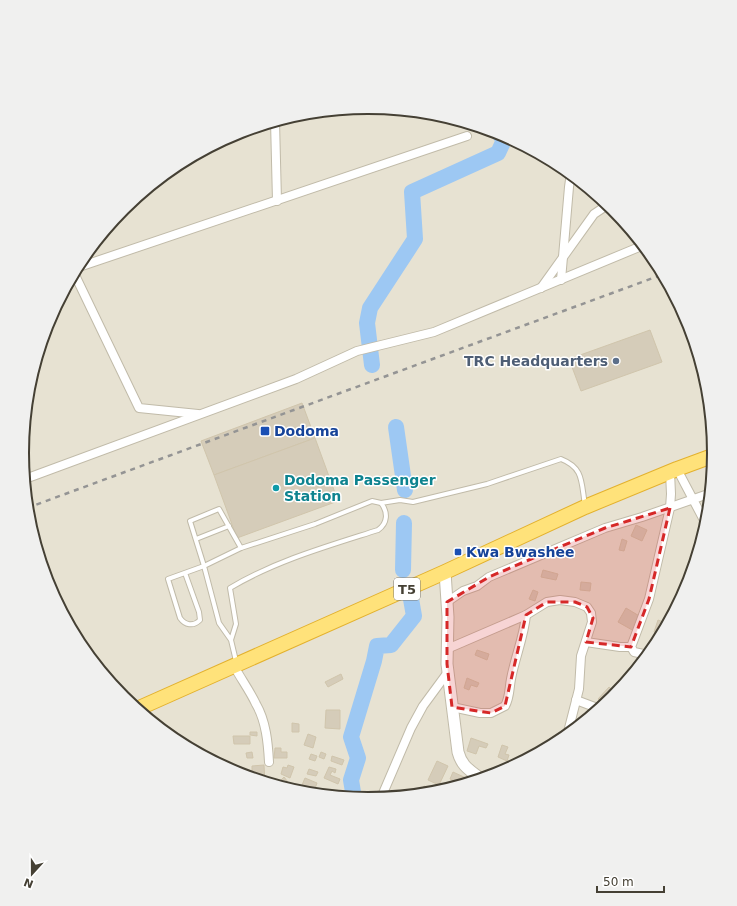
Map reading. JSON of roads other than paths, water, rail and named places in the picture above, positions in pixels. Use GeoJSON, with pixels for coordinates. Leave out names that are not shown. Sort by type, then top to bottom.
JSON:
{"type":"FeatureCollection","features":[{"type":"Feature","properties":{"kind":"highway","name":"T5"},"geometry":{"type":"LineString","coordinates":[[143,706],[445,572],[586,507],[673,470],[708,458]]}},
{"type":"Feature","properties":{"kind":"street"},"geometry":{"type":"LineString","coordinates":[[275,127],[277,201]]}},
{"type":"Feature","properties":{"kind":"street"},"geometry":{"type":"LineString","coordinates":[[85,265],[468,136]]}},
{"type":"Feature","properties":{"kind":"street"},"geometry":{"type":"LineString","coordinates":[[561,280],[570,180]]}},
{"type":"Feature","properties":{"kind":"street"},"geometry":{"type":"LineString","coordinates":[[541,288],[594,214],[603,208]]}},
{"type":"Feature","properties":{"kind":"street"},"geometry":{"type":"LineString","coordinates":[[30,477],[296,379],[357,351],[434,332],[639,247]]}},
{"type":"Feature","properties":{"kind":"street"},"geometry":{"type":"LineString","coordinates":[[77,279],[139,408],[200,414]]}},
{"type":"Feature","properties":{"kind":"street"},"geometry":{"type":"LineString","coordinates":[[673,470],[701,516]]}},
{"type":"Feature","properties":{"kind":"street"},"geometry":{"type":"LineString","coordinates":[[631,647],[649,599],[670,508],[673,470]]}},
{"type":"Feature","properties":{"kind":"street"},"geometry":{"type":"LineString","coordinates":[[447,602],[462,591],[477,586],[489,577],[605,528],[670,508],[705,495]]}},
{"type":"Feature","properties":{"kind":"street"},"geometry":{"type":"LineString","coordinates":[[445,572],[448,672],[460,760],[476,775]]}},
{"type":"Feature","properties":{"kind":"street"},"geometry":{"type":"LineString","coordinates":[[447,649],[526,615],[547,602],[560,600],[575,602],[587,607],[593,618],[591,629],[581,656],[578,689],[570,726]]}},
{"type":"Feature","properties":{"kind":"street"},"geometry":{"type":"LineString","coordinates":[[452,707],[480,713],[490,713],[505,706],[510,694],[510,681],[525,627],[526,615]]}},
{"type":"Feature","properties":{"kind":"street"},"geometry":{"type":"LineString","coordinates":[[586,642],[620,647],[631,647]]}},
{"type":"Feature","properties":{"kind":"street"},"geometry":{"type":"LineString","coordinates":[[631,647],[634,652],[642,654]]}},
{"type":"Feature","properties":{"kind":"street"},"geometry":{"type":"LineString","coordinates":[[235,666],[257,705],[265,727],[269,749],[269,762]]}},
{"type":"Feature","properties":{"kind":"street"},"geometry":{"type":"LineString","coordinates":[[384,792],[409,733],[423,706],[448,672]]}},
{"type":"Feature","properties":{"kind":"street"},"geometry":{"type":"LineString","coordinates":[[576,700],[594,707]]}},
{"type":"Feature","properties":{"kind":"lane"},"geometry":{"type":"LineString","coordinates":[[185,573],[199,612],[200,620],[196,623],[188,625],[183,623],[180,618],[168,579],[204,566],[241,548],[316,524],[372,501],[381,503],[400,500],[413,502],[487,484],[561,459],[571,463],[578,470],[586,507]]}},
{"type":"Feature","properties":{"kind":"lane"},"geometry":{"type":"LineString","coordinates":[[235,666],[231,640],[236,624],[230,588],[248,577],[311,552],[378,530],[383,526],[386,518],[385,508],[381,503]]}},
{"type":"Feature","properties":{"kind":"lane"},"geometry":{"type":"LineString","coordinates":[[231,640],[219,623],[190,521],[219,509],[241,548]]}},
{"type":"Feature","properties":{"kind":"lane"},"geometry":{"type":"LineString","coordinates":[[196,539],[229,526]]}},
{"type":"Feature","properties":{"kind":"waterway"},"geometry":{"type":"LineString","coordinates":[[372,365],[367,323],[370,308],[415,239],[412,192],[498,153],[503,142]]}},
{"type":"Feature","properties":{"kind":"waterway"},"geometry":{"type":"LineString","coordinates":[[396,427],[405,490]]}},
{"type":"Feature","properties":{"kind":"waterway"},"geometry":{"type":"LineString","coordinates":[[403,570],[404,523]]}},
{"type":"Feature","properties":{"kind":"waterway"},"geometry":{"type":"LineString","coordinates":[[353,792],[351,780],[358,758],[351,737],[374,661],[377,646],[391,645],[414,616],[411,599]]}},
{"type":"Feature","properties":{"kind":"railway"},"geometry":{"type":"LineString","coordinates":[[34,506],[659,276]]}},
{"type":"Feature","properties":{"kind":"place","name":"TRC Headquarters"},"geometry":{"type":"Point","coordinates":[616,361]}},
{"type":"Feature","properties":{"kind":"place","name":"Dodoma"},"geometry":{"type":"Point","coordinates":[265,431]}},
{"type":"Feature","properties":{"kind":"place","name":"Dodoma Passenger Station"},"geometry":{"type":"Point","coordinates":[276,488]}},
{"type":"Feature","properties":{"kind":"place","name":"Kwa Bwashee"},"geometry":{"type":"Point","coordinates":[458,552]}}]}
